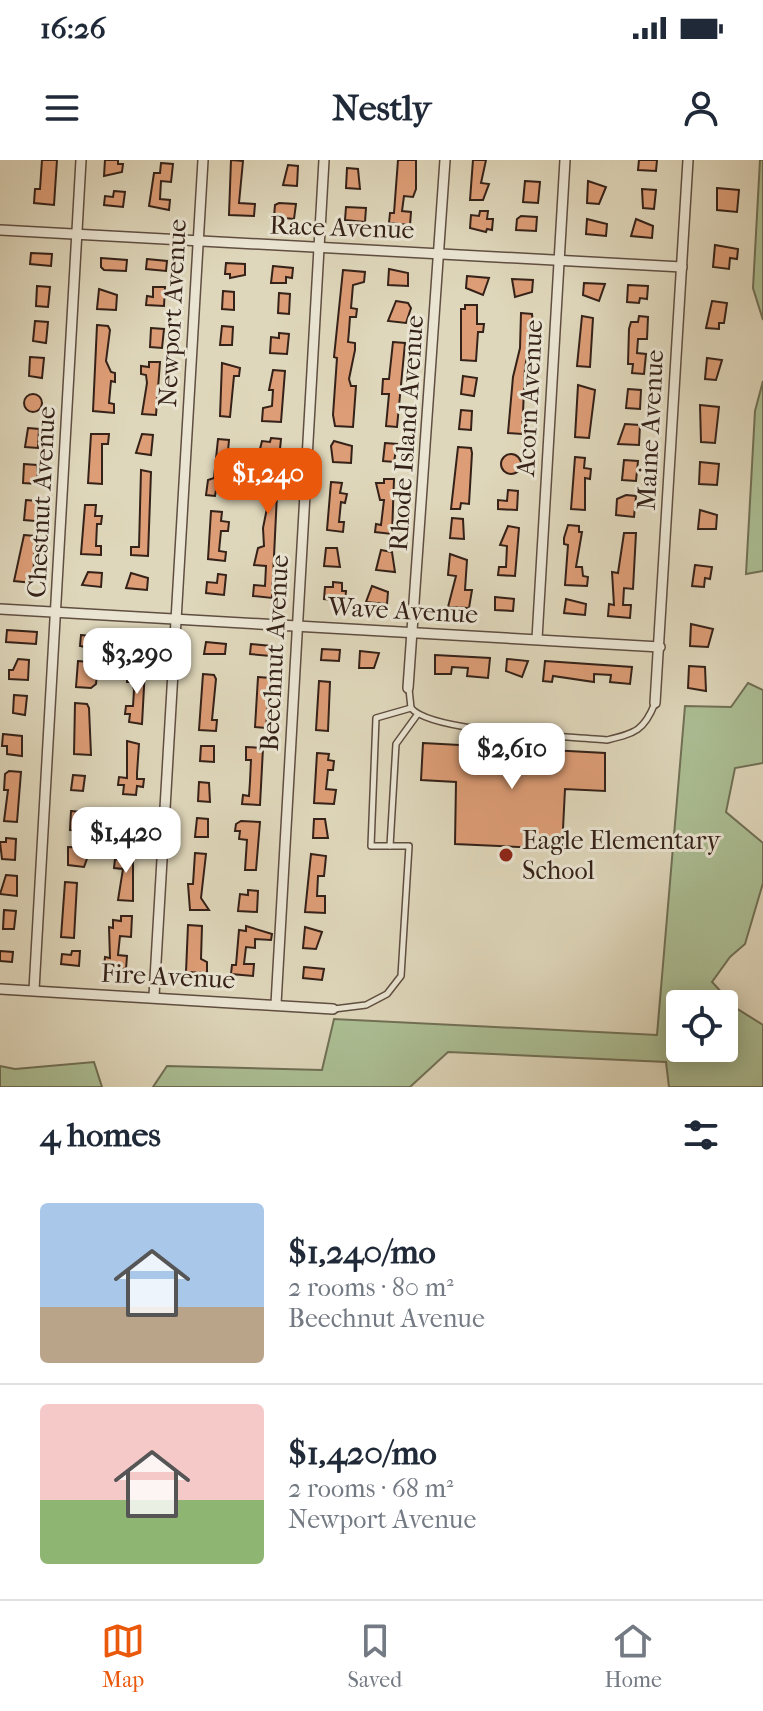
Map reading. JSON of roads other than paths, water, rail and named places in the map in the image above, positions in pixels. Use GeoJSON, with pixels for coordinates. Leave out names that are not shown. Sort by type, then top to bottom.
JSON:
{"type":"FeatureCollection","features":[{"type":"Feature","properties":{"kind":"street","name":"Chestnut Avenue"},"geometry":{"type":"LineString","coordinates":[[34,990],[81,160]]}},
{"type":"Feature","properties":{"kind":"street","name":"Newport Avenue"},"geometry":{"type":"LineString","coordinates":[[154,996],[203,160]]}},
{"type":"Feature","properties":{"kind":"street","name":"Beechnut Avenue"},"geometry":{"type":"LineString","coordinates":[[276,1004],[324,160]]}},
{"type":"Feature","properties":{"kind":"street","name":"Rhode Island Avenue"},"geometry":{"type":"LineString","coordinates":[[408,688],[445,160]]}},
{"type":"Feature","properties":{"kind":"street","name":"Acorn Avenue"},"geometry":{"type":"LineString","coordinates":[[537,639],[565,160]]}},
{"type":"Feature","properties":{"kind":"street","name":"Maine Avenue"},"geometry":{"type":"LineString","coordinates":[[655,703],[688,160]]}},
{"type":"Feature","properties":{"kind":"street","name":"Race Avenue"},"geometry":{"type":"LineString","coordinates":[[0,230],[682,267]]}},
{"type":"Feature","properties":{"kind":"street","name":"Wave Avenue"},"geometry":{"type":"LineString","coordinates":[[0,609],[660,647]]}},
{"type":"Feature","properties":{"kind":"street","name":"Fire Avenue"},"geometry":{"type":"LineString","coordinates":[[0,989],[333,1009]]}},
{"type":"Feature","properties":{"kind":"lane","name":"Rhode Island Avenue"},"geometry":{"type":"LineString","coordinates":[[408,688],[411,708]]}},
{"type":"Feature","properties":{"kind":"lane"},"geometry":{"type":"LineString","coordinates":[[333,1009],[366,1005],[387,994],[401,976],[409,846],[371,846],[376,718],[411,708],[417,715],[447,725],[607,740],[629,735],[647,724],[655,703]]}},
{"type":"Feature","properties":{"kind":"lane"},"geometry":{"type":"LineString","coordinates":[[390,846],[396,744],[417,715]]}},
{"type":"Feature","properties":{"kind":"place","name":"Eagle Elementary School"},"geometry":{"type":"Point","coordinates":[506,855]}}]}
